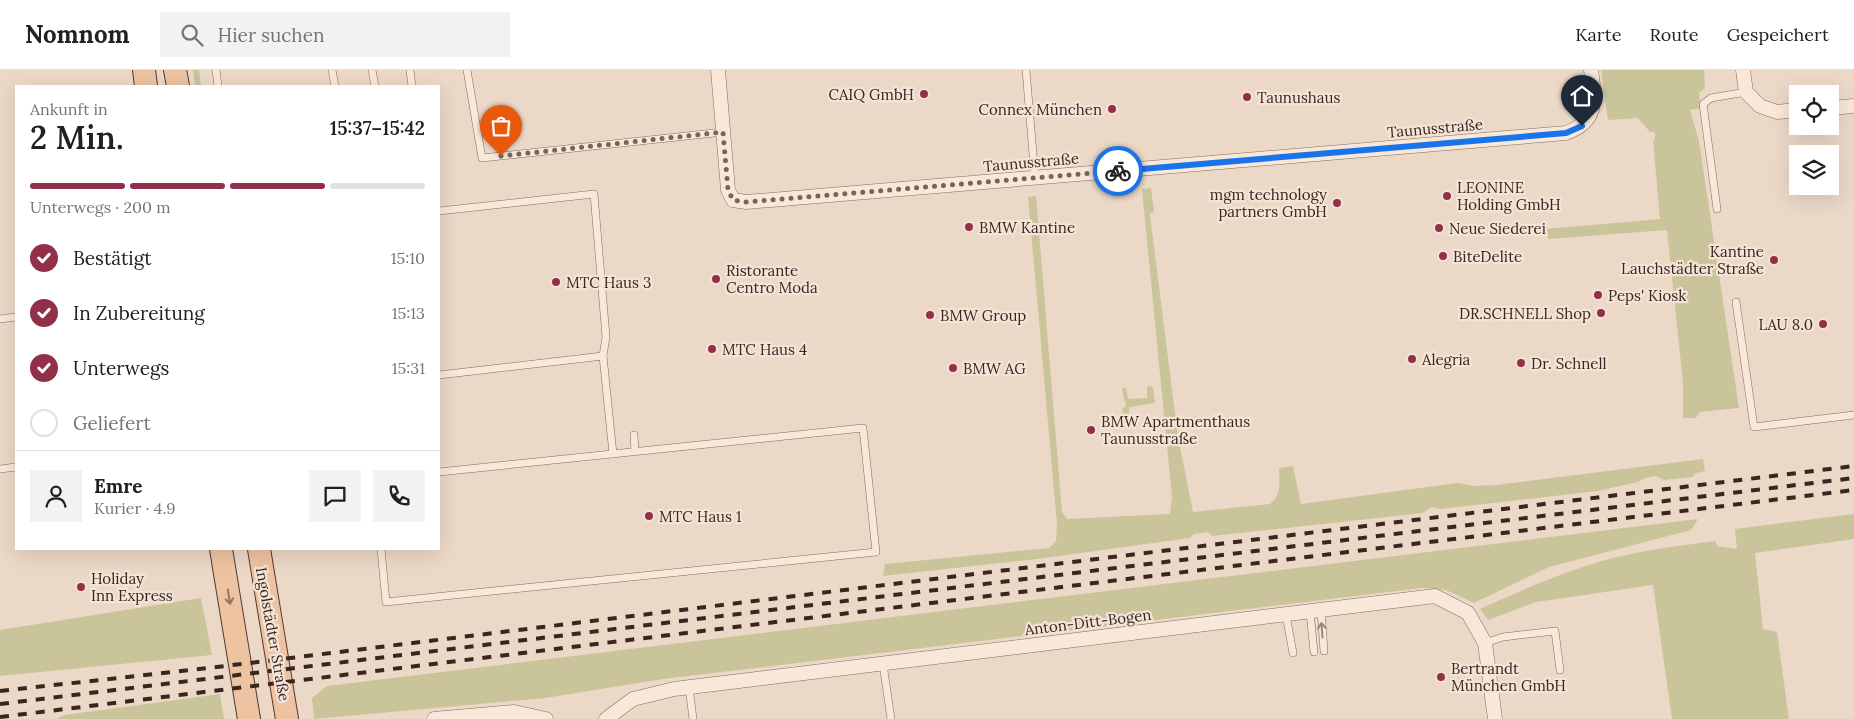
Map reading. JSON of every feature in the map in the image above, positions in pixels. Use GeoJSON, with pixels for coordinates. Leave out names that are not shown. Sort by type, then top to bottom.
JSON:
{"type":"FeatureCollection","features":[{"type":"Feature","properties":{"kind":"main road"},"geometry":{"type":"LineString","coordinates":[[144,70],[146,85]]}},
{"type":"Feature","properties":{"kind":"main road"},"geometry":{"type":"LineString","coordinates":[[175,70],[178,85]]}},
{"type":"Feature","properties":{"kind":"main road"},"geometry":{"type":"LineString","coordinates":[[221,550],[249,719]]}},
{"type":"Feature","properties":{"kind":"main road","name":"Ingolstädter Straße"},"geometry":{"type":"LineString","coordinates":[[259,550],[287,719]]}},
{"type":"Feature","properties":{"kind":"street","name":"Taunusstraße"},"geometry":{"type":"LineString","coordinates":[[718,70],[728,190],[733,200],[746,202],[1566,133],[1582,126],[1593,110],[1595,99],[1591,70]]}},
{"type":"Feature","properties":{"kind":"street"},"geometry":{"type":"LineString","coordinates":[[1743,70],[1746,92],[1760,106],[1776,112],[1789,111]]}},
{"type":"Feature","properties":{"kind":"street"},"geometry":{"type":"LineString","coordinates":[[1839,107],[1854,106]]}},
{"type":"Feature","properties":{"kind":"street","name":"Anton-Ditt-Bogen"},"geometry":{"type":"LineString","coordinates":[[606,719],[633,699],[689,688],[1435,596],[1468,614],[1485,644],[1495,719]]}},
{"type":"Feature","properties":{"kind":"street"},"geometry":{"type":"LineString","coordinates":[[434,719],[514,712],[546,719]]}},
{"type":"Feature","properties":{"kind":"lane"},"geometry":{"type":"LineString","coordinates":[[216,70],[218,85]]}},
{"type":"Feature","properties":{"kind":"lane"},"geometry":{"type":"LineString","coordinates":[[332,70],[335,85]]}},
{"type":"Feature","properties":{"kind":"lane"},"geometry":{"type":"LineString","coordinates":[[372,70],[374,85]]}},
{"type":"Feature","properties":{"kind":"lane"},"geometry":{"type":"LineString","coordinates":[[410,70],[412,85]]}},
{"type":"Feature","properties":{"kind":"lane"},"geometry":{"type":"LineString","coordinates":[[466,70],[482,158],[723,132]]}},
{"type":"Feature","properties":{"kind":"lane"},"geometry":{"type":"LineString","coordinates":[[1026,70],[1035,178]]}},
{"type":"Feature","properties":{"kind":"lane"},"geometry":{"type":"LineString","coordinates":[[1717,209],[1703,104],[1710,98],[1746,92]]}},
{"type":"Feature","properties":{"kind":"lane"},"geometry":{"type":"LineString","coordinates":[[440,211],[594,194],[606,337],[603,356],[613,454]]}},
{"type":"Feature","properties":{"kind":"lane"},"geometry":{"type":"LineString","coordinates":[[1736,302],[1754,427],[1854,415]]}},
{"type":"Feature","properties":{"kind":"lane"},"geometry":{"type":"LineString","coordinates":[[0,320],[15,317]]}},
{"type":"Feature","properties":{"kind":"lane"},"geometry":{"type":"LineString","coordinates":[[440,375],[603,356]]}},
{"type":"Feature","properties":{"kind":"lane"},"geometry":{"type":"LineString","coordinates":[[381,550],[386,602],[876,552],[863,428],[440,472]]}},
{"type":"Feature","properties":{"kind":"lane"},"geometry":{"type":"LineString","coordinates":[[634,435],[635,452]]}},
{"type":"Feature","properties":{"kind":"lane"},"geometry":{"type":"LineString","coordinates":[[0,469],[15,467]]}},
{"type":"Feature","properties":{"kind":"lane"},"geometry":{"type":"LineString","coordinates":[[1316,611],[1324,650]]}},
{"type":"Feature","properties":{"kind":"lane"},"geometry":{"type":"LineString","coordinates":[[1314,652],[1316,611]]}},
{"type":"Feature","properties":{"kind":"lane"},"geometry":{"type":"LineString","coordinates":[[1286,614],[1293,654]]}},
{"type":"Feature","properties":{"kind":"lane"},"geometry":{"type":"LineString","coordinates":[[1485,644],[1503,637],[1555,631],[1560,670]]}},
{"type":"Feature","properties":{"kind":"lane"},"geometry":{"type":"LineString","coordinates":[[883,664],[891,719]]}},
{"type":"Feature","properties":{"kind":"lane"},"geometry":{"type":"LineString","coordinates":[[689,688],[693,719]]}},
{"type":"Feature","properties":{"kind":"shaded area"},"geometry":{"type":"Polygon","coordinates":[[[193,70],[199,70],[201,85],[195,85],[193,70]]]}},
{"type":"Feature","properties":{"kind":"shaded area"},"geometry":{"type":"Polygon","coordinates":[[[1601,70],[1704,70],[1705,88],[1699,93],[1700,108],[1690,110],[1699,141],[1739,408],[1700,412],[1696,418],[1683,418],[1683,383],[1667,230],[1548,239],[1547,229],[1660,219],[1653,140],[1655,139],[1655,132],[1650,132],[1638,118],[1608,120],[1601,70]]]}},
{"type":"Feature","properties":{"kind":"shaded area"},"geometry":{"type":"Polygon","coordinates":[[[1151,188],[1154,212],[1150,213],[1150,216],[1178,437],[1193,512],[1270,504],[1278,493],[1279,468],[1293,466],[1301,504],[1457,483],[1474,486],[1496,485],[1703,459],[1705,471],[1696,473],[1692,477],[1664,480],[1656,476],[1645,478],[1638,482],[1598,491],[1440,509],[1432,507],[1423,513],[1212,536],[1208,532],[1194,534],[1190,538],[1037,559],[883,576],[885,564],[1049,548],[1056,541],[1057,524],[1028,197],[1036,196],[1062,512],[1067,519],[1170,514],[1172,497],[1142,189],[1151,188]]]}},
{"type":"Feature","properties":{"kind":"shaded area"},"geometry":{"type":"Polygon","coordinates":[[[1147,386],[1153,387],[1155,403],[1129,407],[1129,417],[1124,417],[1122,408],[1126,407],[1122,388],[1126,388],[1128,399],[1147,398],[1147,386]]]}},
{"type":"Feature","properties":{"kind":"shaded area"},"geometry":{"type":"Polygon","coordinates":[[[1854,514],[1854,539],[1755,553],[1763,629],[1777,632],[1789,719],[1672,719],[1653,585],[1536,602],[1488,620],[1480,609],[1555,577],[1616,557],[1716,541],[1717,546],[1737,549],[1735,529],[1854,514]]]}},
{"type":"Feature","properties":{"kind":"shaded area"},"geometry":{"type":"Polygon","coordinates":[[[1698,519],[1691,530],[1549,567],[1474,603],[1446,590],[1422,588],[663,679],[545,698],[314,719],[312,698],[327,686],[1698,519]]]}},
{"type":"Feature","properties":{"kind":"shaded area"},"geometry":{"type":"Polygon","coordinates":[[[201,598],[212,655],[0,676],[0,630],[201,598]]]}},
{"type":"Feature","properties":{"kind":"shaded area"},"geometry":{"type":"Polygon","coordinates":[[[220,694],[224,719],[56,719],[65,715],[220,694]]]}},
{"type":"Feature","properties":{"kind":"railway"},"geometry":{"type":"LineString","coordinates":[[0,691],[209,668],[1854,466]]}},
{"type":"Feature","properties":{"kind":"railway"},"geometry":{"type":"LineString","coordinates":[[0,704],[1854,478]]}},
{"type":"Feature","properties":{"kind":"railway"},"geometry":{"type":"LineString","coordinates":[[0,717],[1854,490]]}},
{"type":"Feature","properties":{"kind":"way so far"},"geometry":{"type":"LineString","coordinates":[[501,156],[723,132],[728,190],[733,200],[746,202],[1118,171]]}},
{"type":"Feature","properties":{"kind":"place","name":"CAIQ GmbH"},"geometry":{"type":"Point","coordinates":[924,94]}},
{"type":"Feature","properties":{"kind":"place","name":"Taunushaus"},"geometry":{"type":"Point","coordinates":[1247,97]}},
{"type":"Feature","properties":{"kind":"place","name":"Connex München"},"geometry":{"type":"Point","coordinates":[1112,109]}},
{"type":"Feature","properties":{"kind":"place","name":"LEONINE Holding GmbH"},"geometry":{"type":"Point","coordinates":[1447,196]}},
{"type":"Feature","properties":{"kind":"place","name":"mgm technology partners GmbH"},"geometry":{"type":"Point","coordinates":[1337,203]}},
{"type":"Feature","properties":{"kind":"place","name":"BMW Kantine"},"geometry":{"type":"Point","coordinates":[969,227]}},
{"type":"Feature","properties":{"kind":"place","name":"Neue Siederei"},"geometry":{"type":"Point","coordinates":[1439,228]}},
{"type":"Feature","properties":{"kind":"place","name":"BiteDelite"},"geometry":{"type":"Point","coordinates":[1443,256]}},
{"type":"Feature","properties":{"kind":"place","name":"Kantine Lauchstädter Straße"},"geometry":{"type":"Point","coordinates":[1774,260]}},
{"type":"Feature","properties":{"kind":"place","name":"Ristorante Centro Moda"},"geometry":{"type":"Point","coordinates":[716,279]}},
{"type":"Feature","properties":{"kind":"place","name":"MTC Haus 3"},"geometry":{"type":"Point","coordinates":[556,282]}},
{"type":"Feature","properties":{"kind":"place","name":"Peps' Kiosk"},"geometry":{"type":"Point","coordinates":[1598,295]}},
{"type":"Feature","properties":{"kind":"place","name":"DR.SCHNELL Shop"},"geometry":{"type":"Point","coordinates":[1601,313]}},
{"type":"Feature","properties":{"kind":"place","name":"BMW Group"},"geometry":{"type":"Point","coordinates":[930,315]}},
{"type":"Feature","properties":{"kind":"place","name":"LAU 8.0"},"geometry":{"type":"Point","coordinates":[1823,324]}},
{"type":"Feature","properties":{"kind":"place","name":"MTC Haus 4"},"geometry":{"type":"Point","coordinates":[712,349]}},
{"type":"Feature","properties":{"kind":"place","name":"Alegria"},"geometry":{"type":"Point","coordinates":[1412,359]}},
{"type":"Feature","properties":{"kind":"place","name":"Dr. Schnell"},"geometry":{"type":"Point","coordinates":[1521,363]}},
{"type":"Feature","properties":{"kind":"place","name":"BMW AG"},"geometry":{"type":"Point","coordinates":[953,368]}},
{"type":"Feature","properties":{"kind":"place","name":"BMW Apartmenthaus Taunusstraße"},"geometry":{"type":"Point","coordinates":[1091,430]}},
{"type":"Feature","properties":{"kind":"place","name":"MTC Haus 1"},"geometry":{"type":"Point","coordinates":[649,516]}},
{"type":"Feature","properties":{"kind":"place","name":"Holiday Inn Express"},"geometry":{"type":"Point","coordinates":[81,587]}},
{"type":"Feature","properties":{"kind":"place","name":"Bertrandt München GmbH"},"geometry":{"type":"Point","coordinates":[1441,677]}},
{"type":"Feature","properties":{"kind":"route"},"geometry":{"type":"LineString","coordinates":[[1118,171],[1566,133],[1582,126]]}}]}
